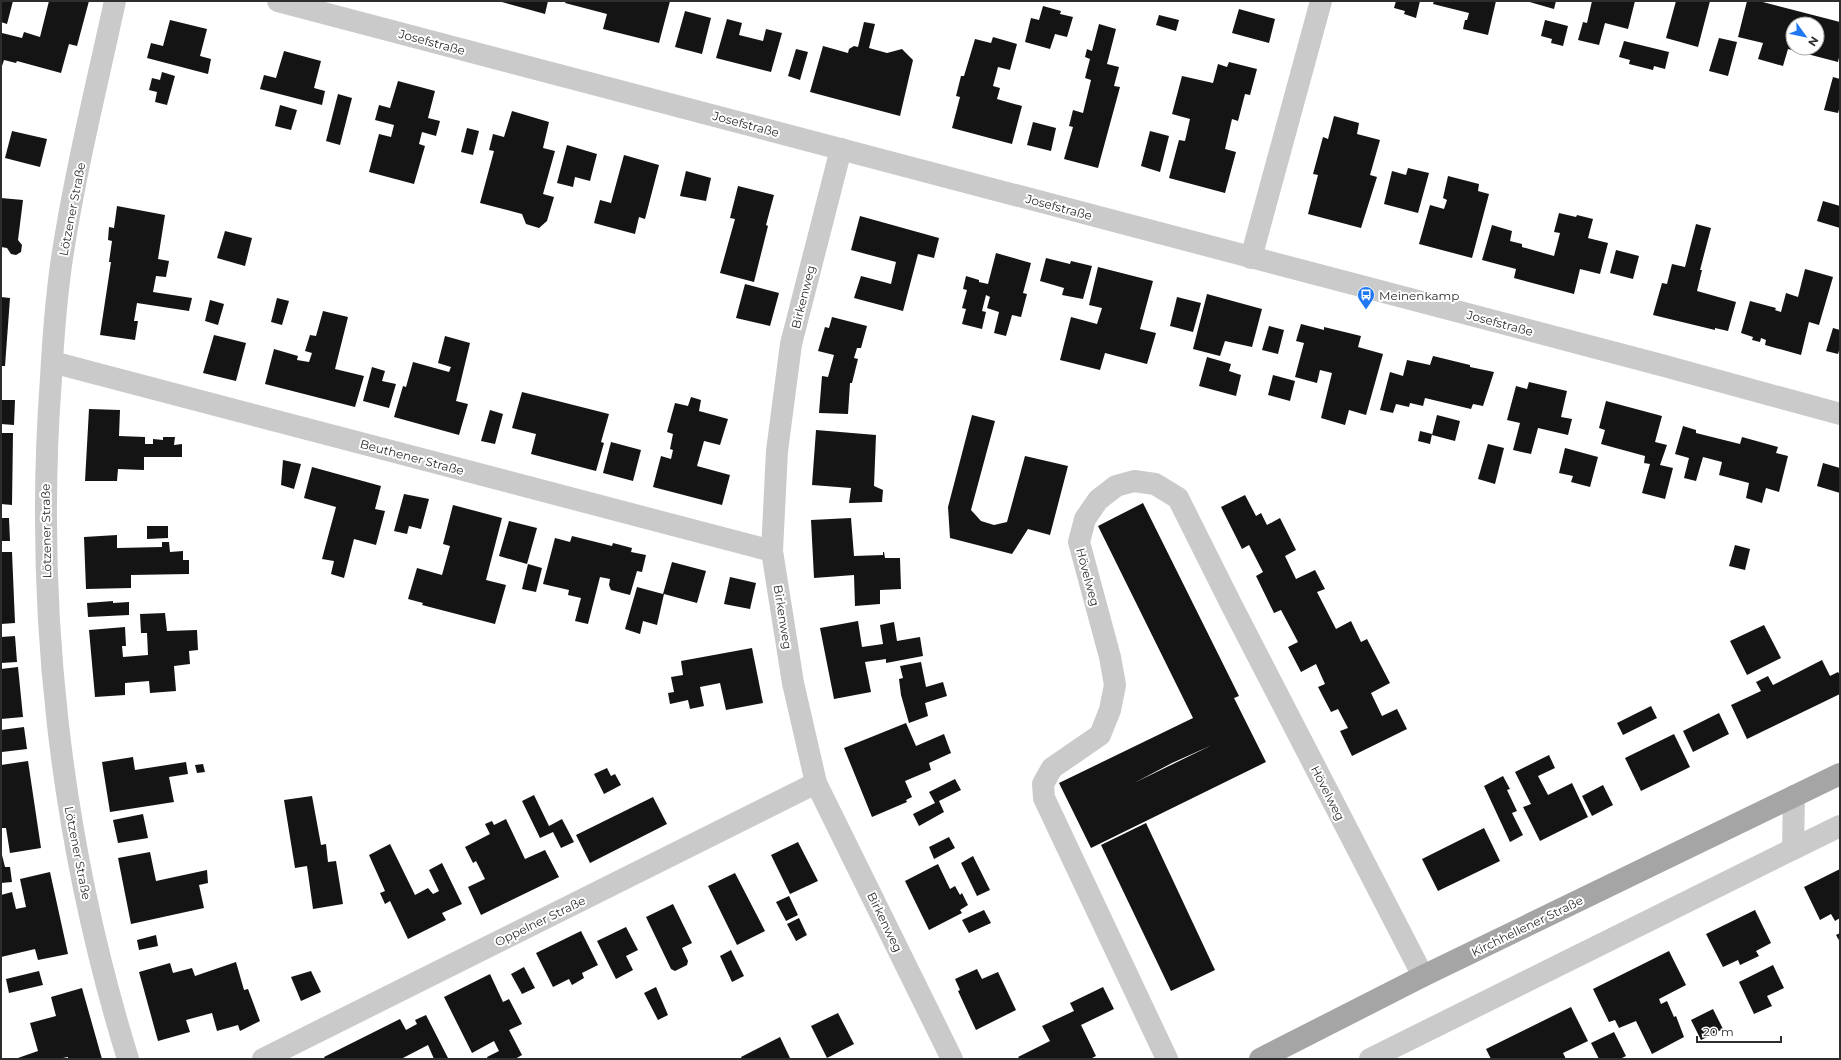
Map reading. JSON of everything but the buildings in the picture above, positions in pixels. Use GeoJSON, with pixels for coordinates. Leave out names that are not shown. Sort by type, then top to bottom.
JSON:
{"type":"FeatureCollection","features":[{"type":"Feature","properties":{"kind":"main road","name":"Kirchhellener Straße"},"geometry":{"type":"LineString","coordinates":[[1260,1059],[1423,976],[1840,774]]}},
{"type":"Feature","properties":{"kind":"street","name":"Lötzener Straße"},"geometry":{"type":"LineString","coordinates":[[114,1],[79,168],[62,264],[52,362],[46,446],[45,501],[54,698],[74,836],[114,1010],[128,1059]]}},
{"type":"Feature","properties":{"kind":"street","name":"Josefstraße"},"geometry":{"type":"LineString","coordinates":[[278,1],[316,6],[841,149],[1654,363],[1840,414]]}},
{"type":"Feature","properties":{"kind":"street"},"geometry":{"type":"LineString","coordinates":[[1251,258],[1321,1]]}},
{"type":"Feature","properties":{"kind":"street","name":"Birkenweg"},"geometry":{"type":"LineString","coordinates":[[841,149],[791,344],[777,451],[772,551],[793,683],[816,783],[952,1059]]}},
{"type":"Feature","properties":{"kind":"street","name":"Beuthener Straße"},"geometry":{"type":"LineString","coordinates":[[52,362],[772,551]]}},
{"type":"Feature","properties":{"kind":"street","name":"Hövelweg"},"geometry":{"type":"LineString","coordinates":[[1167,1059],[1044,798],[1043,784],[1052,768],[1100,735],[1110,710],[1115,685],[1110,657],[1079,542],[1085,519],[1098,500],[1116,486],[1134,481],[1155,484],[1178,498],[1232,606],[1423,976]]}},
{"type":"Feature","properties":{"kind":"street","name":"Oppelner Straße"},"geometry":{"type":"LineString","coordinates":[[263,1059],[816,783]]}},
{"type":"Feature","properties":{"kind":"street"},"geometry":{"type":"LineString","coordinates":[[1792,849],[1794,796]]}},
{"type":"Feature","properties":{"kind":"street"},"geometry":{"type":"LineString","coordinates":[[1370,1059],[1840,826]]}},
{"type":"Feature","properties":{"kind":"place","name":"Meinenkamp"},"geometry":{"type":"Point","coordinates":[1366,310]}}]}
